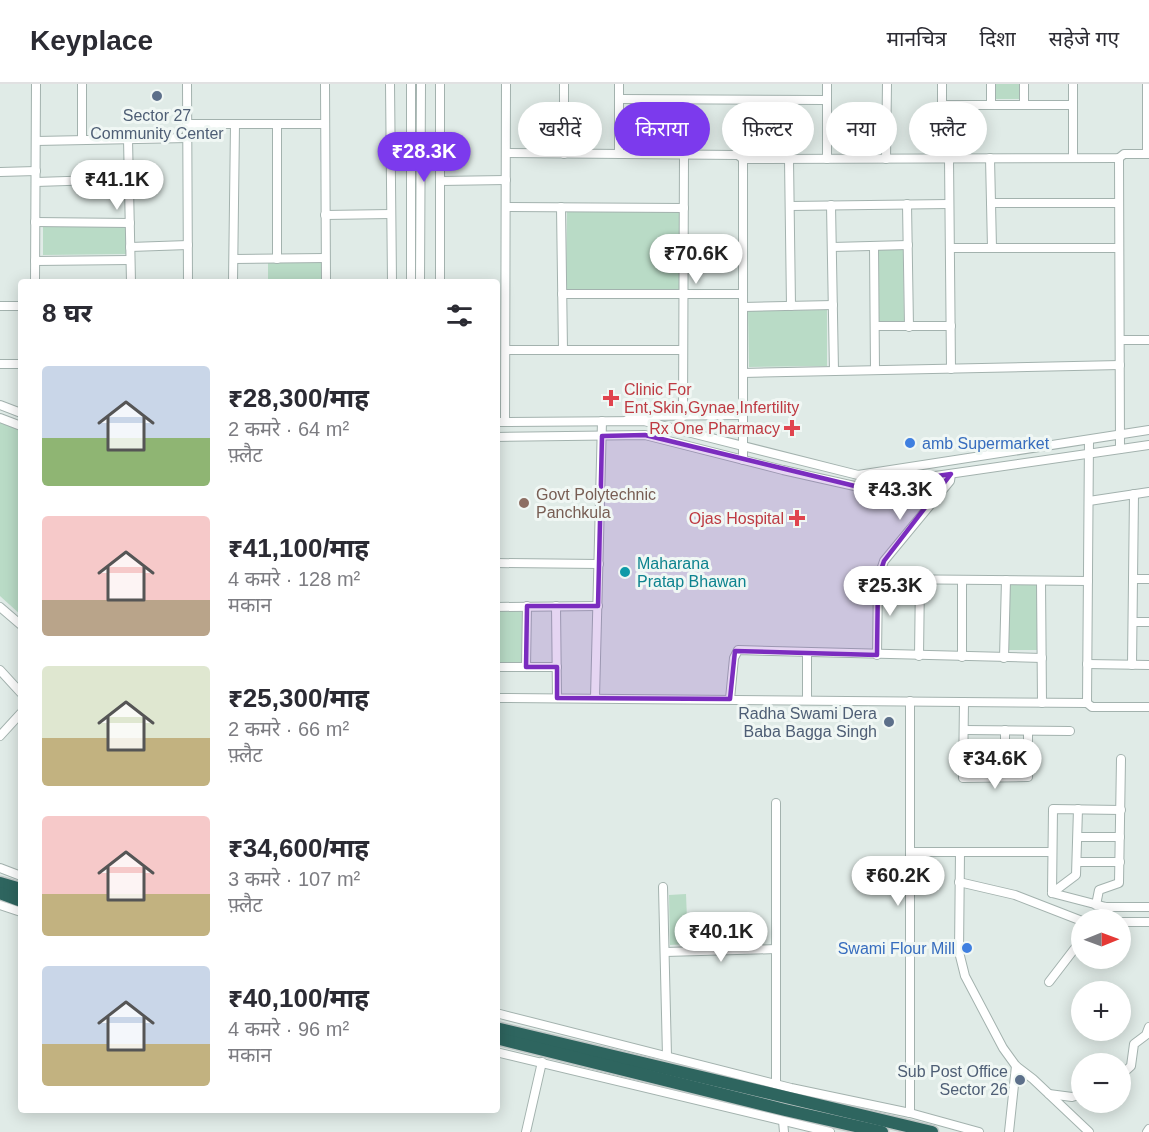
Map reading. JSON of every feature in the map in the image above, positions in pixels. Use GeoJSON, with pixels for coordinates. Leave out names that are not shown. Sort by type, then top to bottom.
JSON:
{"type":"FeatureCollection","features":[{"type":"Feature","properties":{"kind":"highway"},"geometry":{"type":"LineString","coordinates":[[0,883],[18,889]]}},
{"type":"Feature","properties":{"kind":"highway"},"geometry":{"type":"LineString","coordinates":[[0,893],[18,900]]}},
{"type":"Feature","properties":{"kind":"highway"},"geometry":{"type":"LineString","coordinates":[[500,1029],[932,1132]]}},
{"type":"Feature","properties":{"kind":"highway"},"geometry":{"type":"LineString","coordinates":[[500,1039],[882,1132]]}},
{"type":"Feature","properties":{"kind":"street"},"geometry":{"type":"LineString","coordinates":[[35,279],[36,84]]}},
{"type":"Feature","properties":{"kind":"street"},"geometry":{"type":"LineString","coordinates":[[82,84],[82,140]]}},
{"type":"Feature","properties":{"kind":"street"},"geometry":{"type":"LineString","coordinates":[[187,84],[188,279]]}},
{"type":"Feature","properties":{"kind":"street"},"geometry":{"type":"LineString","coordinates":[[325,84],[326,279]]}},
{"type":"Feature","properties":{"kind":"street"},"geometry":{"type":"LineString","coordinates":[[390,84],[392,279]]}},
{"type":"Feature","properties":{"kind":"street"},"geometry":{"type":"LineString","coordinates":[[411,84],[411,279]]}},
{"type":"Feature","properties":{"kind":"street"},"geometry":{"type":"LineString","coordinates":[[420,279],[421,84]]}},
{"type":"Feature","properties":{"kind":"street"},"geometry":{"type":"LineString","coordinates":[[440,84],[440,279]]}},
{"type":"Feature","properties":{"kind":"street"},"geometry":{"type":"LineString","coordinates":[[506,84],[506,422]]}},
{"type":"Feature","properties":{"kind":"street"},"geometry":{"type":"LineString","coordinates":[[564,84],[564,102]]}},
{"type":"Feature","properties":{"kind":"street"},"geometry":{"type":"LineString","coordinates":[[619,84],[619,99],[827,100]]}},
{"type":"Feature","properties":{"kind":"street"},"geometry":{"type":"LineString","coordinates":[[827,84],[827,159]]}},
{"type":"Feature","properties":{"kind":"street"},"geometry":{"type":"LineString","coordinates":[[886,159],[887,84]]}},
{"type":"Feature","properties":{"kind":"street"},"geometry":{"type":"LineString","coordinates":[[942,84],[942,102]]}},
{"type":"Feature","properties":{"kind":"street"},"geometry":{"type":"LineString","coordinates":[[991,84],[991,105]]}},
{"type":"Feature","properties":{"kind":"street"},"geometry":{"type":"LineString","coordinates":[[1024,84],[1024,105]]}},
{"type":"Feature","properties":{"kind":"street"},"geometry":{"type":"LineString","coordinates":[[1073,84],[1073,158]]}},
{"type":"Feature","properties":{"kind":"street"},"geometry":{"type":"LineString","coordinates":[[710,154],[738,154],[743,159],[886,159],[1119,158],[1124,154],[1148,154],[1147,84]]}},
{"type":"Feature","properties":{"kind":"street"},"geometry":{"type":"LineString","coordinates":[[987,105],[1073,105]]}},
{"type":"Feature","properties":{"kind":"street"},"geometry":{"type":"LineString","coordinates":[[188,124],[325,124]]}},
{"type":"Feature","properties":{"kind":"street"},"geometry":{"type":"LineString","coordinates":[[233,279],[235,124]]}},
{"type":"Feature","properties":{"kind":"street"},"geometry":{"type":"LineString","coordinates":[[277,259],[278,124]]}},
{"type":"Feature","properties":{"kind":"street"},"geometry":{"type":"LineString","coordinates":[[36,141],[188,138]]}},
{"type":"Feature","properties":{"kind":"street"},"geometry":{"type":"LineString","coordinates":[[128,139],[131,279]]}},
{"type":"Feature","properties":{"kind":"street"},"geometry":{"type":"LineString","coordinates":[[506,153],[518,153]]}},
{"type":"Feature","properties":{"kind":"street"},"geometry":{"type":"LineString","coordinates":[[683,416],[684,156]]}},
{"type":"Feature","properties":{"kind":"street"},"geometry":{"type":"LineString","coordinates":[[946,158],[950,204],[951,369]]}},
{"type":"Feature","properties":{"kind":"street"},"geometry":{"type":"LineString","coordinates":[[990,158],[992,248]]}},
{"type":"Feature","properties":{"kind":"street"},"geometry":{"type":"LineString","coordinates":[[1119,158],[1120,449]]}},
{"type":"Feature","properties":{"kind":"street"},"geometry":{"type":"LineString","coordinates":[[743,159],[743,460]]}},
{"type":"Feature","properties":{"kind":"street"},"geometry":{"type":"LineString","coordinates":[[789,159],[791,306]]}},
{"type":"Feature","properties":{"kind":"street"},"geometry":{"type":"LineString","coordinates":[[0,172],[36,171]]}},
{"type":"Feature","properties":{"kind":"street"},"geometry":{"type":"LineString","coordinates":[[36,182],[129,179]]}},
{"type":"Feature","properties":{"kind":"street"},"geometry":{"type":"LineString","coordinates":[[440,181],[506,180]]}},
{"type":"Feature","properties":{"kind":"street"},"geometry":{"type":"LineString","coordinates":[[991,202],[1119,203]]}},
{"type":"Feature","properties":{"kind":"street"},"geometry":{"type":"LineString","coordinates":[[907,204],[909,327]]}},
{"type":"Feature","properties":{"kind":"street"},"geometry":{"type":"LineString","coordinates":[[790,206],[950,204]]}},
{"type":"Feature","properties":{"kind":"street"},"geometry":{"type":"LineString","coordinates":[[831,205],[834,371]]}},
{"type":"Feature","properties":{"kind":"street"},"geometry":{"type":"LineString","coordinates":[[506,207],[684,208]]}},
{"type":"Feature","properties":{"kind":"street"},"geometry":{"type":"LineString","coordinates":[[561,207],[563,350]]}},
{"type":"Feature","properties":{"kind":"street"},"geometry":{"type":"LineString","coordinates":[[325,215],[391,214]]}},
{"type":"Feature","properties":{"kind":"street"},"geometry":{"type":"LineString","coordinates":[[35,222],[130,223]]}},
{"type":"Feature","properties":{"kind":"street"},"geometry":{"type":"LineString","coordinates":[[130,247],[188,245]]}},
{"type":"Feature","properties":{"kind":"street"},"geometry":{"type":"LineString","coordinates":[[832,247],[908,245]]}},
{"type":"Feature","properties":{"kind":"street"},"geometry":{"type":"LineString","coordinates":[[874,246],[875,370]]}},
{"type":"Feature","properties":{"kind":"street"},"geometry":{"type":"LineString","coordinates":[[950,248],[1119,248]]}},
{"type":"Feature","properties":{"kind":"street"},"geometry":{"type":"LineString","coordinates":[[234,259],[325,258]]}},
{"type":"Feature","properties":{"kind":"street"},"geometry":{"type":"LineString","coordinates":[[36,261],[130,260]]}},
{"type":"Feature","properties":{"kind":"street"},"geometry":{"type":"LineString","coordinates":[[562,294],[743,294]]}},
{"type":"Feature","properties":{"kind":"street"},"geometry":{"type":"LineString","coordinates":[[743,307],[833,305]]}},
{"type":"Feature","properties":{"kind":"street"},"geometry":{"type":"LineString","coordinates":[[0,306],[18,306]]}},
{"type":"Feature","properties":{"kind":"street"},"geometry":{"type":"LineString","coordinates":[[875,326],[951,326]]}},
{"type":"Feature","properties":{"kind":"street"},"geometry":{"type":"LineString","coordinates":[[1120,340],[1149,340]]}},
{"type":"Feature","properties":{"kind":"street"},"geometry":{"type":"LineString","coordinates":[[506,350],[683,350]]}},
{"type":"Feature","properties":{"kind":"street"},"geometry":{"type":"LineString","coordinates":[[0,364],[18,364]]}},
{"type":"Feature","properties":{"kind":"street"},"geometry":{"type":"LineString","coordinates":[[743,373],[1120,365]]}},
{"type":"Feature","properties":{"kind":"street"},"geometry":{"type":"LineString","coordinates":[[0,405],[18,412]]}},
{"type":"Feature","properties":{"kind":"street"},"geometry":{"type":"LineString","coordinates":[[623,421],[636,416],[743,415]]}},
{"type":"Feature","properties":{"kind":"street"},"geometry":{"type":"LineString","coordinates":[[0,418],[18,425]]}},
{"type":"Feature","properties":{"kind":"street"},"geometry":{"type":"LineString","coordinates":[[500,422],[644,421],[858,475],[1149,430]]}},
{"type":"Feature","properties":{"kind":"street"},"geometry":{"type":"LineString","coordinates":[[596,698],[602,422]]}},
{"type":"Feature","properties":{"kind":"street"},"geometry":{"type":"LineString","coordinates":[[500,437],[645,435],[859,487],[1149,445]]}},
{"type":"Feature","properties":{"kind":"street"},"geometry":{"type":"LineString","coordinates":[[1087,703],[1089,440]]}},
{"type":"Feature","properties":{"kind":"street"},"geometry":{"type":"LineString","coordinates":[[876,655],[878,579],[884,561],[950,481],[951,474]]}},
{"type":"Feature","properties":{"kind":"street"},"geometry":{"type":"LineString","coordinates":[[1089,501],[1149,492]]}},
{"type":"Feature","properties":{"kind":"street"},"geometry":{"type":"LineString","coordinates":[[1132,665],[1134,494]]}},
{"type":"Feature","properties":{"kind":"street"},"geometry":{"type":"LineString","coordinates":[[500,563],[599,564]]}},
{"type":"Feature","properties":{"kind":"street"},"geometry":{"type":"LineString","coordinates":[[878,579],[1088,581]]}},
{"type":"Feature","properties":{"kind":"street"},"geometry":{"type":"LineString","coordinates":[[919,656],[920,579]]}},
{"type":"Feature","properties":{"kind":"street"},"geometry":{"type":"LineString","coordinates":[[1133,579],[1149,579]]}},
{"type":"Feature","properties":{"kind":"street"},"geometry":{"type":"LineString","coordinates":[[962,580],[962,657]]}},
{"type":"Feature","properties":{"kind":"street"},"geometry":{"type":"LineString","coordinates":[[1004,658],[1006,580]]}},
{"type":"Feature","properties":{"kind":"street"},"geometry":{"type":"LineString","coordinates":[[1041,580],[1042,703]]}},
{"type":"Feature","properties":{"kind":"street"},"geometry":{"type":"LineString","coordinates":[[526,667],[527,606]]}},
{"type":"Feature","properties":{"kind":"street"},"geometry":{"type":"LineString","coordinates":[[556,606],[557,698]]}},
{"type":"Feature","properties":{"kind":"street"},"geometry":{"type":"LineString","coordinates":[[500,607],[598,606]]}},
{"type":"Feature","properties":{"kind":"street"},"geometry":{"type":"LineString","coordinates":[[0,607],[18,622]]}},
{"type":"Feature","properties":{"kind":"street"},"geometry":{"type":"LineString","coordinates":[[1133,622],[1149,622]]}},
{"type":"Feature","properties":{"kind":"street"},"geometry":{"type":"LineString","coordinates":[[730,699],[734,658],[738,650],[804,651],[807,654],[1041,658]]}},
{"type":"Feature","properties":{"kind":"street"},"geometry":{"type":"LineString","coordinates":[[807,654],[807,700]]}},
{"type":"Feature","properties":{"kind":"street"},"geometry":{"type":"LineString","coordinates":[[1087,664],[1149,665]]}},
{"type":"Feature","properties":{"kind":"street"},"geometry":{"type":"LineString","coordinates":[[500,667],[557,667]]}},
{"type":"Feature","properties":{"kind":"street"},"geometry":{"type":"LineString","coordinates":[[0,670],[18,690]]}},
{"type":"Feature","properties":{"kind":"street"},"geometry":{"type":"LineString","coordinates":[[500,698],[1087,703],[1092,707],[1149,707]]}},
{"type":"Feature","properties":{"kind":"street"},"geometry":{"type":"LineString","coordinates":[[910,701],[910,1113]]}},
{"type":"Feature","properties":{"kind":"street"},"geometry":{"type":"LineString","coordinates":[[964,702],[963,778],[1028,777],[1028,730]]}},
{"type":"Feature","properties":{"kind":"street"},"geometry":{"type":"LineString","coordinates":[[0,736],[18,716]]}},
{"type":"Feature","properties":{"kind":"street"},"geometry":{"type":"LineString","coordinates":[[964,730],[1071,731]]}},
{"type":"Feature","properties":{"kind":"street"},"geometry":{"type":"LineString","coordinates":[[1005,730],[1005,777]]}},
{"type":"Feature","properties":{"kind":"street"},"geometry":{"type":"LineString","coordinates":[[964,754],[1005,754]]}},
{"type":"Feature","properties":{"kind":"street"},"geometry":{"type":"LineString","coordinates":[[1096,904],[1099,890],[1119,883],[1121,759]]}},
{"type":"Feature","properties":{"kind":"street"},"geometry":{"type":"LineString","coordinates":[[776,803],[776,1084]]}},
{"type":"Feature","properties":{"kind":"street"},"geometry":{"type":"LineString","coordinates":[[1052,893],[1053,809],[1121,810]]}},
{"type":"Feature","properties":{"kind":"street"},"geometry":{"type":"LineString","coordinates":[[1052,893],[1076,875],[1078,809]]}},
{"type":"Feature","properties":{"kind":"street"},"geometry":{"type":"LineString","coordinates":[[1078,837],[1120,837]]}},
{"type":"Feature","properties":{"kind":"street"},"geometry":{"type":"LineString","coordinates":[[911,852],[1052,852]]}},
{"type":"Feature","properties":{"kind":"street"},"geometry":{"type":"LineString","coordinates":[[960,852],[961,965],[976,1000],[1016,1066],[1089,1132]]}},
{"type":"Feature","properties":{"kind":"street"},"geometry":{"type":"LineString","coordinates":[[1078,862],[1120,862]]}},
{"type":"Feature","properties":{"kind":"street"},"geometry":{"type":"LineString","coordinates":[[0,868],[18,875]]}},
{"type":"Feature","properties":{"kind":"street"},"geometry":{"type":"LineString","coordinates":[[959,882],[1015,895],[1071,917]]}},
{"type":"Feature","properties":{"kind":"street"},"geometry":{"type":"LineString","coordinates":[[663,887],[667,1056]]}},
{"type":"Feature","properties":{"kind":"street"},"geometry":{"type":"LineString","coordinates":[[1052,893],[1106,907],[1149,907]]}},
{"type":"Feature","properties":{"kind":"street"},"geometry":{"type":"LineString","coordinates":[[0,905],[18,911]]}},
{"type":"Feature","properties":{"kind":"street"},"geometry":{"type":"LineString","coordinates":[[1131,922],[1149,922]]}},
{"type":"Feature","properties":{"kind":"street"},"geometry":{"type":"LineString","coordinates":[[665,952],[776,948]]}},
{"type":"Feature","properties":{"kind":"street"},"geometry":{"type":"LineString","coordinates":[[1049,982],[1071,953]]}},
{"type":"Feature","properties":{"kind":"street"},"geometry":{"type":"LineString","coordinates":[[500,1015],[776,1084],[910,1113],[979,1132]]}},
{"type":"Feature","properties":{"kind":"street"},"geometry":{"type":"LineString","coordinates":[[1131,1066],[1134,1044],[1146,1035],[1149,1026]]}},
{"type":"Feature","properties":{"kind":"street"},"geometry":{"type":"LineString","coordinates":[[500,1053],[783,1121],[794,1128],[830,1132]]}},
{"type":"Feature","properties":{"kind":"street"},"geometry":{"type":"LineString","coordinates":[[526,1132],[542,1062]]}},
{"type":"Feature","properties":{"kind":"street"},"geometry":{"type":"LineString","coordinates":[[1009,1132],[1016,1066]]}},
{"type":"Feature","properties":{"kind":"street"},"geometry":{"type":"LineString","coordinates":[[1049,1094],[1071,1097]]}},
{"type":"Feature","properties":{"kind":"street"},"geometry":{"type":"LineString","coordinates":[[783,1121],[783,1132]]}},
{"type":"Feature","properties":{"kind":"highlighted area"},"geometry":{"type":"Polygon","coordinates":[[[645,435],[859,487],[951,474],[884,561],[878,579],[877,655],[735,651],[730,699],[557,698],[557,667],[526,667],[527,606],[598,606],[602,436],[645,435]]]}},
{"type":"Feature","properties":{"kind":"green space"},"geometry":{"type":"Polygon","coordinates":[[[995,84],[1020,84],[1019,99],[995,99],[995,84]]]}},
{"type":"Feature","properties":{"kind":"green space"},"geometry":{"type":"Polygon","coordinates":[[[567,211],[681,211],[680,289],[566,289],[567,211]]]}},
{"type":"Feature","properties":{"kind":"green space"},"geometry":{"type":"Polygon","coordinates":[[[128,225],[128,254],[43,255],[43,226],[128,225]]]}},
{"type":"Feature","properties":{"kind":"green space"},"geometry":{"type":"Polygon","coordinates":[[[877,248],[903,248],[904,321],[878,321],[877,248]]]}},
{"type":"Feature","properties":{"kind":"green space"},"geometry":{"type":"Polygon","coordinates":[[[268,262],[323,262],[323,279],[268,279],[268,262]]]}},
{"type":"Feature","properties":{"kind":"green space"},"geometry":{"type":"Polygon","coordinates":[[[827,310],[827,366],[749,367],[748,311],[827,310]]]}},
{"type":"Feature","properties":{"kind":"green space"},"geometry":{"type":"Polygon","coordinates":[[[0,422],[18,429],[18,612],[0,596],[0,422]]]}},
{"type":"Feature","properties":{"kind":"green space"},"geometry":{"type":"Polygon","coordinates":[[[1008,582],[1038,582],[1037,650],[1007,650],[1008,582]]]}},
{"type":"Feature","properties":{"kind":"green space"},"geometry":{"type":"Polygon","coordinates":[[[500,609],[522,609],[523,662],[500,662],[500,609]]]}},
{"type":"Feature","properties":{"kind":"green space"},"geometry":{"type":"Polygon","coordinates":[[[686,894],[688,944],[670,945],[669,895],[686,894]]]}},
{"type":"Feature","properties":{"kind":"place","name":"Sector 27 Community Center"},"geometry":{"type":"Point","coordinates":[157,96]}},
{"type":"Feature","properties":{"kind":"place","name":"Clinic For Ent,Skin,Gynae,Infertility"},"geometry":{"type":"Point","coordinates":[611,398]}},
{"type":"Feature","properties":{"kind":"place","name":"Rx One Pharmacy"},"geometry":{"type":"Point","coordinates":[792,428]}},
{"type":"Feature","properties":{"kind":"place","name":"amb Supermarket"},"geometry":{"type":"Point","coordinates":[910,443]}},
{"type":"Feature","properties":{"kind":"place","name":"Govt Polytechnic Panchkula"},"geometry":{"type":"Point","coordinates":[524,503]}},
{"type":"Feature","properties":{"kind":"place","name":"Ojas Hospital"},"geometry":{"type":"Point","coordinates":[797,518]}},
{"type":"Feature","properties":{"kind":"place","name":"Maharana Pratap Bhawan"},"geometry":{"type":"Point","coordinates":[625,572]}},
{"type":"Feature","properties":{"kind":"place","name":"Radha Swami Dera Baba Bagga Singh"},"geometry":{"type":"Point","coordinates":[889,722]}},
{"type":"Feature","properties":{"kind":"place","name":"Swami Flour Mill"},"geometry":{"type":"Point","coordinates":[967,948]}},
{"type":"Feature","properties":{"kind":"place","name":"Sub Post Office Sector 26"},"geometry":{"type":"Point","coordinates":[1020,1080]}}]}
